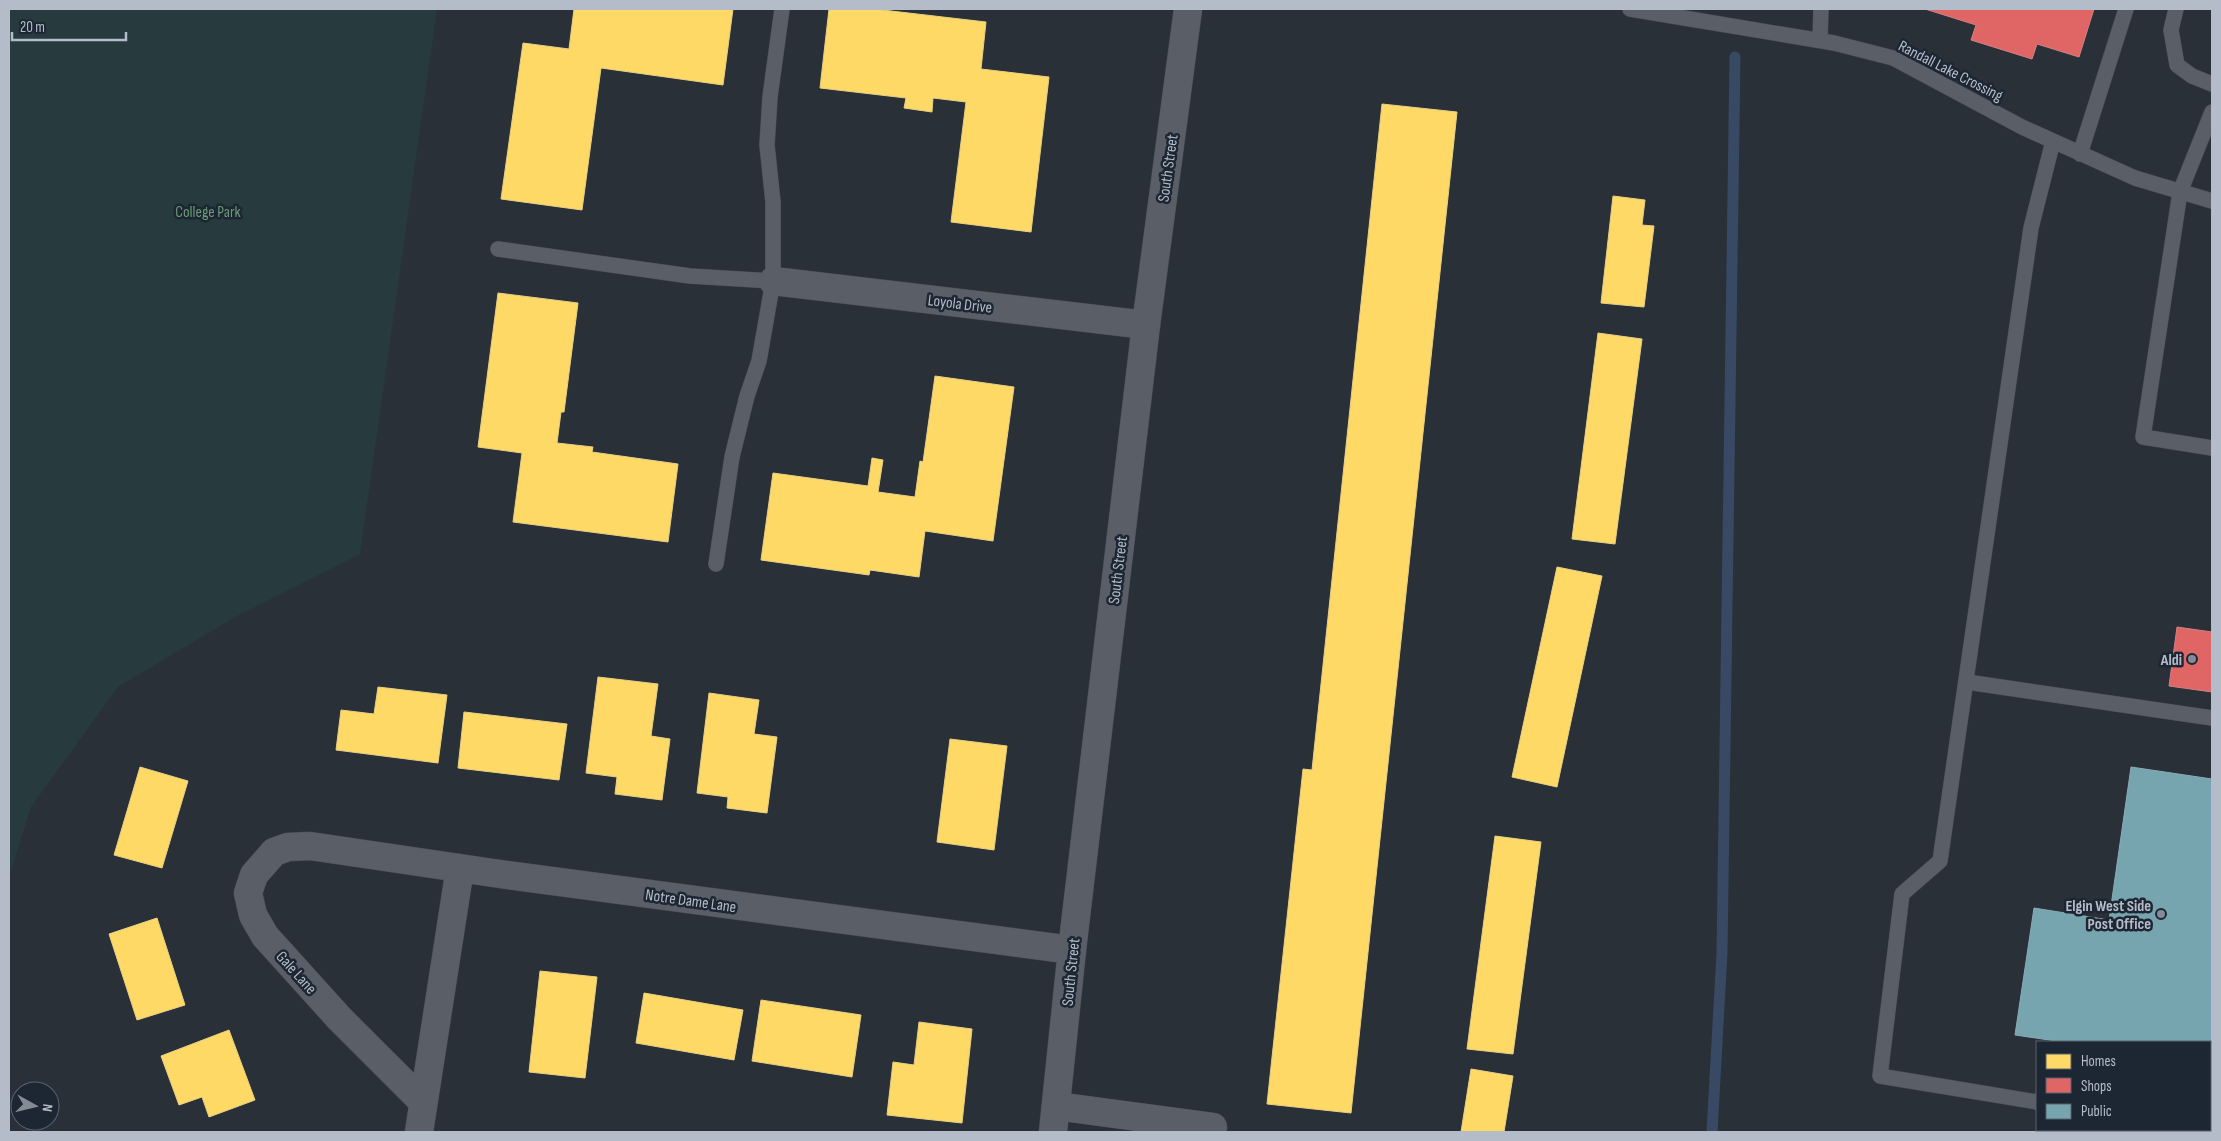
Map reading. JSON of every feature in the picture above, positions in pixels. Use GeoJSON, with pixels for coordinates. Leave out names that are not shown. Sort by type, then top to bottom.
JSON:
{"type":"FeatureCollection","features":[{"type":"Feature","properties":{"kind":"street","name":"South Street"},"geometry":{"type":"LineString","coordinates":[[1053,1132],[1072,950],[1146,325],[1188,9]]}},
{"type":"Feature","properties":{"kind":"street","name":"Loyola Drive"},"geometry":{"type":"LineString","coordinates":[[773,281],[1146,325]]}},
{"type":"Feature","properties":{"kind":"street","name":"Notre Dame Lane"},"geometry":{"type":"LineString","coordinates":[[310,846],[460,868],[1072,950]]}},
{"type":"Feature","properties":{"kind":"street","name":"Gale Lane"},"geometry":{"type":"LineString","coordinates":[[310,846],[288,847],[274,852],[254,875],[248,893],[253,915],[265,936],[339,1018],[423,1102]]}},
{"type":"Feature","properties":{"kind":"street"},"geometry":{"type":"LineString","coordinates":[[419,1132],[460,868]]}},
{"type":"Feature","properties":{"kind":"street"},"geometry":{"type":"LineString","coordinates":[[1056,1106],[1212,1127]]}},
{"type":"Feature","properties":{"kind":"lane"},"geometry":{"type":"LineString","coordinates":[[716,564],[732,457],[758,361],[773,281],[773,202],[767,145],[770,97],[782,9]]}},
{"type":"Feature","properties":{"kind":"lane","name":"Randall Lake Crossing"},"geometry":{"type":"LineString","coordinates":[[1630,9],[1820,40],[1893,58],[2080,154],[2135,178],[2212,201]]}},
{"type":"Feature","properties":{"kind":"lane"},"geometry":{"type":"LineString","coordinates":[[1820,40],[1821,9]]}},
{"type":"Feature","properties":{"kind":"lane"},"geometry":{"type":"LineString","coordinates":[[2080,154],[2126,9]]}},
{"type":"Feature","properties":{"kind":"lane"},"geometry":{"type":"LineString","coordinates":[[2176,9],[2171,30],[2177,65],[2192,76],[2212,84]]}},
{"type":"Feature","properties":{"kind":"lane"},"geometry":{"type":"LineString","coordinates":[[2212,112],[2180,192],[2143,438],[2212,448]]}},
{"type":"Feature","properties":{"kind":"lane"},"geometry":{"type":"LineString","coordinates":[[2036,1102],[1880,1076],[1902,894],[1940,861],[1967,682],[2030,228],[2053,141]]}},
{"type":"Feature","properties":{"kind":"lane"},"geometry":{"type":"LineString","coordinates":[[498,249],[690,276],[773,281]]}},
{"type":"Feature","properties":{"kind":"lane"},"geometry":{"type":"LineString","coordinates":[[1967,682],[2212,718]]}},
{"type":"Feature","properties":{"kind":"green space","name":"College Park"},"geometry":{"type":"Polygon","coordinates":[[[9,9],[437,9],[360,554],[235,617],[118,687],[31,807],[9,877],[9,9]]]}},
{"type":"Feature","properties":{"kind":"building: Homes"},"geometry":{"type":"Polygon","coordinates":[[[574,9],[733,9],[723,85],[601,68],[582,210],[501,199],[523,43],[569,49],[574,9]]]}},
{"type":"Feature","properties":{"kind":"building: Homes"},"geometry":{"type":"Polygon","coordinates":[[[829,9],[874,9],[986,22],[981,69],[1049,77],[1031,232],[951,222],[966,102],[933,98],[932,112],[904,108],[906,98],[820,88],[829,9]]]}},
{"type":"Feature","properties":{"kind":"building: Homes"},"geometry":{"type":"Polygon","coordinates":[[[1382,104],[1457,112],[1351,1113],[1267,1104],[1303,769],[1312,770],[1382,104]]]}},
{"type":"Feature","properties":{"kind":"building: Homes"},"geometry":{"type":"Polygon","coordinates":[[[1613,196],[1645,200],[1642,225],[1654,226],[1644,307],[1601,303],[1613,196]]]}},
{"type":"Feature","properties":{"kind":"building: Homes"},"geometry":{"type":"Polygon","coordinates":[[[498,293],[578,303],[564,412],[561,412],[557,443],[593,447],[592,452],[678,464],[668,542],[513,522],[522,453],[478,447],[498,293]]]}},
{"type":"Feature","properties":{"kind":"building: Homes"},"geometry":{"type":"Polygon","coordinates":[[[1598,333],[1642,339],[1615,544],[1572,539],[1598,333]]]}},
{"type":"Feature","properties":{"kind":"building: Homes"},"geometry":{"type":"Polygon","coordinates":[[[935,376],[1014,387],[993,541],[925,531],[919,577],[870,570],[869,575],[761,560],[773,473],[868,486],[872,458],[883,460],[878,492],[915,497],[920,461],[923,462],[935,376]]]}},
{"type":"Feature","properties":{"kind":"building: Homes"},"geometry":{"type":"Polygon","coordinates":[[[1557,567],[1602,576],[1557,787],[1512,777],[1557,567]]]}},
{"type":"Feature","properties":{"kind":"building: Homes"},"geometry":{"type":"Polygon","coordinates":[[[598,677],[658,684],[651,736],[670,739],[662,800],[615,794],[617,777],[586,773],[598,677]]]}},
{"type":"Feature","properties":{"kind":"building: Homes"},"geometry":{"type":"Polygon","coordinates":[[[378,687],[447,695],[438,763],[336,750],[341,710],[374,714],[378,687]]]}},
{"type":"Feature","properties":{"kind":"building: Homes"},"geometry":{"type":"Polygon","coordinates":[[[709,693],[759,700],[754,734],[777,737],[767,813],[727,808],[728,797],[697,793],[709,693]]]}},
{"type":"Feature","properties":{"kind":"building: Homes"},"geometry":{"type":"Polygon","coordinates":[[[464,712],[567,724],[559,780],[458,768],[464,712]]]}},
{"type":"Feature","properties":{"kind":"building: Homes"},"geometry":{"type":"Polygon","coordinates":[[[950,739],[1007,746],[994,850],[937,842],[950,739]]]}},
{"type":"Feature","properties":{"kind":"building: Homes"},"geometry":{"type":"Polygon","coordinates":[[[140,767],[188,781],[162,868],[114,855],[140,767]]]}},
{"type":"Feature","properties":{"kind":"building: Homes"},"geometry":{"type":"Polygon","coordinates":[[[1495,836],[1541,842],[1513,1054],[1467,1049],[1495,836]]]}},
{"type":"Feature","properties":{"kind":"building: Homes"},"geometry":{"type":"Polygon","coordinates":[[[157,918],[185,1005],[137,1020],[109,934],[157,918]]]}},
{"type":"Feature","properties":{"kind":"building: Homes"},"geometry":{"type":"Polygon","coordinates":[[[540,971],[597,977],[585,1078],[529,1072],[540,971]]]}},
{"type":"Feature","properties":{"kind":"building: Homes"},"geometry":{"type":"Polygon","coordinates":[[[644,993],[743,1010],[734,1060],[636,1043],[644,993]]]}},
{"type":"Feature","properties":{"kind":"building: Homes"},"geometry":{"type":"Polygon","coordinates":[[[761,1000],[861,1015],[852,1077],[752,1061],[761,1000]]]}},
{"type":"Feature","properties":{"kind":"building: Homes"},"geometry":{"type":"Polygon","coordinates":[[[919,1022],[972,1029],[962,1123],[887,1115],[893,1062],[914,1065],[919,1022]]]}},
{"type":"Feature","properties":{"kind":"building: Homes"},"geometry":{"type":"Polygon","coordinates":[[[229,1030],[255,1100],[209,1117],[202,1097],[179,1105],[161,1056],[229,1030]]]}},
{"type":"Feature","properties":{"kind":"building: Homes"},"geometry":{"type":"Polygon","coordinates":[[[1471,1069],[1513,1076],[1504,1132],[1461,1132],[1471,1069]]]}},
{"type":"Feature","properties":{"kind":"building: Shops"},"geometry":{"type":"Polygon","coordinates":[[[1925,9],[2094,9],[2079,57],[2037,44],[2032,59],[1971,40],[1976,25],[1925,9]]]}},
{"type":"Feature","properties":{"kind":"building: Shops","name":"Aldi"},"geometry":{"type":"Polygon","coordinates":[[[2177,627],[2212,632],[2212,692],[2169,686],[2177,627]]]}},
{"type":"Feature","properties":{"kind":"building: Public","name":"Elgin West Side Post Office"},"geometry":{"type":"Polygon","coordinates":[[[2131,767],[2212,779],[2212,1064],[2211,1041],[2056,1041],[2015,1035],[2034,908],[2109,920],[2131,767]]]}},
{"type":"Feature","properties":{"kind":"waterway"},"geometry":{"type":"LineString","coordinates":[[1712,1132],[1722,953],[1735,57]]}},
{"type":"Feature","properties":{"kind":"place","name":"Aldi"},"geometry":{"type":"Point","coordinates":[2192,659]}},
{"type":"Feature","properties":{"kind":"place","name":"Elgin West Side Post Office"},"geometry":{"type":"Point","coordinates":[2161,914]}}]}
